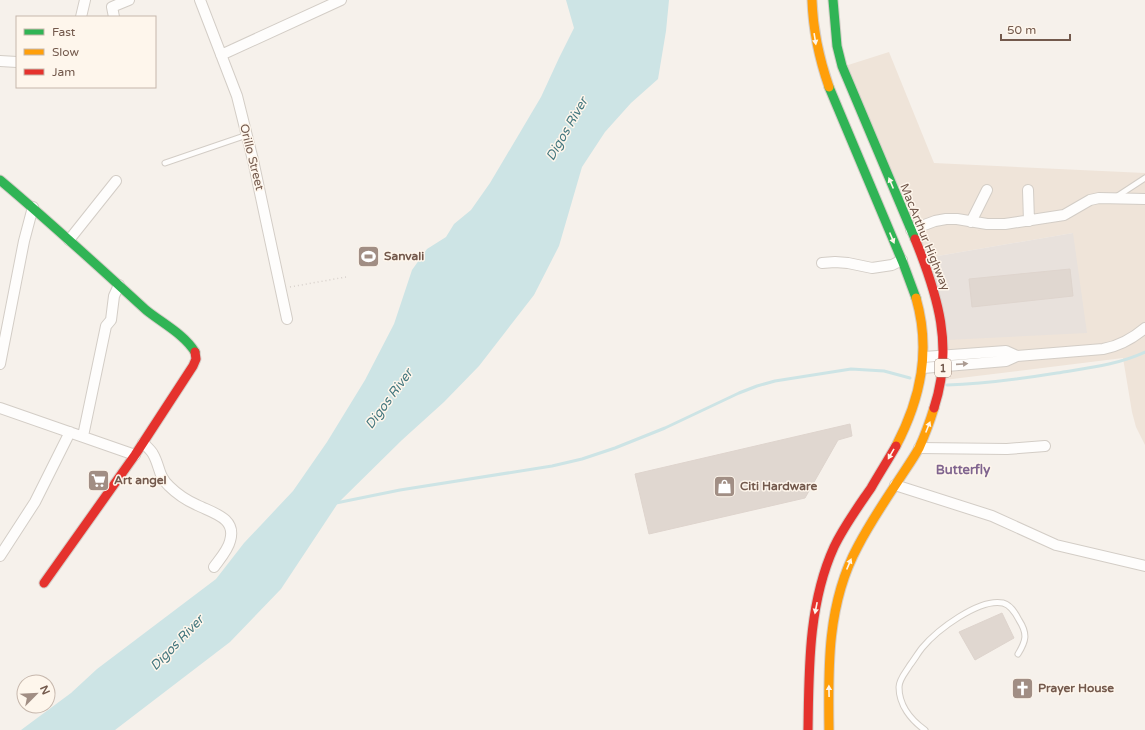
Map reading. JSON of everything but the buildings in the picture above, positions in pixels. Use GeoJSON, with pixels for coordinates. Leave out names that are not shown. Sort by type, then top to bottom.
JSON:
{"type":"FeatureCollection","features":[{"type":"Feature","properties":{"kind":"main road","name":"1"},"geometry":{"type":"LineString","coordinates":[[808,730],[809,660],[811,635],[821,584],[830,557],[841,534],[902,435],[913,410],[923,368],[924,357],[922,327],[918,306],[902,260],[821,66],[813,26],[812,0]]}},
{"type":"Feature","properties":{"kind":"main road","name":"MacArthur Highway"},"geometry":{"type":"LineString","coordinates":[[829,730],[828,670],[831,635],[842,582],[858,545],[919,448],[937,402],[944,360],[943,336],[937,298],[911,230],[842,66],[837,46],[833,0]]}},
{"type":"Feature","properties":{"kind":"main road"},"geometry":{"type":"LineString","coordinates":[[0,180],[33,207],[156,318],[189,344],[196,355],[195,363],[143,443],[44,583]]}},
{"type":"Feature","properties":{"kind":"street"},"geometry":{"type":"LineString","coordinates":[[81,16],[85,0]]}},
{"type":"Feature","properties":{"kind":"street"},"geometry":{"type":"LineString","coordinates":[[114,16],[112,7],[129,0]]}},
{"type":"Feature","properties":{"kind":"street","name":"Orillo Street"},"geometry":{"type":"LineString","coordinates":[[200,0],[237,96],[271,240],[287,319]]}},
{"type":"Feature","properties":{"kind":"street"},"geometry":{"type":"LineString","coordinates":[[221,55],[341,0]]}},
{"type":"Feature","properties":{"kind":"street"},"geometry":{"type":"LineString","coordinates":[[0,61],[16,62]]}},
{"type":"Feature","properties":{"kind":"street"},"geometry":{"type":"LineString","coordinates":[[69,240],[116,181]]}},
{"type":"Feature","properties":{"kind":"street"},"geometry":{"type":"LineString","coordinates":[[971,222],[987,190]]}},
{"type":"Feature","properties":{"kind":"street"},"geometry":{"type":"LineString","coordinates":[[1028,190],[1029,220]]}},
{"type":"Feature","properties":{"kind":"street"},"geometry":{"type":"LineString","coordinates":[[911,230],[946,218],[957,218],[971,222],[993,224],[1064,215],[1090,200],[1098,198],[1145,199]]}},
{"type":"Feature","properties":{"kind":"street"},"geometry":{"type":"LineString","coordinates":[[0,364],[24,241],[33,207]]}},
{"type":"Feature","properties":{"kind":"street"},"geometry":{"type":"LineString","coordinates":[[822,263],[848,263],[872,268],[892,265],[902,260]]}},
{"type":"Feature","properties":{"kind":"street"},"geometry":{"type":"LineString","coordinates":[[83,436],[106,326],[111,320],[114,296],[118,285]]}},
{"type":"Feature","properties":{"kind":"street"},"geometry":{"type":"LineString","coordinates":[[924,357],[944,360],[1006,361],[1016,356],[1102,349],[1114,347],[1145,328]]}},
{"type":"Feature","properties":{"kind":"street"},"geometry":{"type":"LineString","coordinates":[[923,368],[944,360]]}},
{"type":"Feature","properties":{"kind":"street"},"geometry":{"type":"LineString","coordinates":[[0,408],[134,455]]}},
{"type":"Feature","properties":{"kind":"street"},"geometry":{"type":"LineString","coordinates":[[0,556],[35,502],[70,432]]}},
{"type":"Feature","properties":{"kind":"street"},"geometry":{"type":"LineString","coordinates":[[143,443],[153,452],[161,478],[170,488],[196,505],[217,513],[227,522],[232,532],[230,543],[214,567]]}},
{"type":"Feature","properties":{"kind":"street"},"geometry":{"type":"LineString","coordinates":[[919,448],[1006,449],[1045,446]]}},
{"type":"Feature","properties":{"kind":"street"},"geometry":{"type":"LineString","coordinates":[[896,484],[992,516],[1056,545],[1145,566]]}},
{"type":"Feature","properties":{"kind":"lane"},"geometry":{"type":"LineString","coordinates":[[166,164],[247,135]]}},
{"type":"Feature","properties":{"kind":"lane"},"geometry":{"type":"LineString","coordinates":[[1114,199],[1145,178]]}},
{"type":"Feature","properties":{"kind":"lane"},"geometry":{"type":"LineString","coordinates":[[925,730],[914,722],[905,708],[901,699],[899,686],[902,677],[923,647],[947,626],[968,611],[983,605],[1005,603],[1013,610],[1021,623],[1025,634],[1024,643],[1018,654]]}},
{"type":"Feature","properties":{"kind":"path"},"geometry":{"type":"LineString","coordinates":[[280,289],[346,278]]}},
{"type":"Feature","properties":{"kind":"shaded area"},"geometry":{"type":"Polygon","coordinates":[[[889,52],[934,163],[1145,173],[1145,445],[1136,427],[1132,412],[1123,358],[944,380],[946,340],[1073,233],[926,258],[845,66],[889,52]]]}},
{"type":"Feature","properties":{"kind":"shaded area"},"geometry":{"type":"Polygon","coordinates":[[[1073,233],[1087,333],[946,340],[926,258],[1073,233]]]}},
{"type":"Feature","properties":{"kind":"water","name":"Digos River"},"geometry":{"type":"Polygon","coordinates":[[[566,0],[669,0],[666,31],[658,79],[631,103],[605,132],[582,167],[559,246],[534,295],[479,366],[444,402],[402,440],[338,503],[281,589],[230,642],[115,730],[21,730],[43,714],[56,714],[56,704],[71,693],[97,669],[216,579],[244,543],[293,491],[327,442],[365,380],[394,324],[412,270],[427,249],[446,237],[454,224],[471,210],[490,183],[541,97],[574,28],[566,0]]]}},
{"type":"Feature","properties":{"kind":"waterway"},"geometry":{"type":"LineString","coordinates":[[947,385],[1002,381],[1091,368],[1124,360],[1145,352]]}},
{"type":"Feature","properties":{"kind":"waterway"},"geometry":{"type":"LineString","coordinates":[[336,503],[400,490],[552,466],[582,459],[615,448],[665,428],[739,393],[775,381],[851,369],[884,371],[910,378]]}},
{"type":"Feature","properties":{"kind":"traffic: fast"},"geometry":{"type":"LineString","coordinates":[[833,0],[837,46],[842,66],[915,239]]}},
{"type":"Feature","properties":{"kind":"traffic: fast"},"geometry":{"type":"LineString","coordinates":[[829,87],[903,263],[916,298]]}},
{"type":"Feature","properties":{"kind":"traffic: fast"},"geometry":{"type":"LineString","coordinates":[[0,180],[56,228],[146,310],[179,334],[195,352]]}},
{"type":"Feature","properties":{"kind":"traffic: slow"},"geometry":{"type":"LineString","coordinates":[[812,0],[817,44],[829,87]]}},
{"type":"Feature","properties":{"kind":"traffic: slow"},"geometry":{"type":"LineString","coordinates":[[896,446],[912,410],[921,374],[923,336],[916,298]]}},
{"type":"Feature","properties":{"kind":"traffic: slow"},"geometry":{"type":"LineString","coordinates":[[829,730],[830,659],[835,613],[840,590],[848,568],[863,537],[919,448],[934,408]]}},
{"type":"Feature","properties":{"kind":"traffic: jam"},"geometry":{"type":"LineString","coordinates":[[915,239],[930,281],[941,322],[943,364],[940,386],[934,408]]}},
{"type":"Feature","properties":{"kind":"traffic: jam"},"geometry":{"type":"LineString","coordinates":[[44,583],[135,455],[193,366],[196,359],[195,352]]}},
{"type":"Feature","properties":{"kind":"traffic: jam"},"geometry":{"type":"LineString","coordinates":[[808,730],[812,637],[819,591],[825,569],[842,532],[896,446]]}},
{"type":"Feature","properties":{"kind":"place","name":"Sanvali"},"geometry":{"type":"Point","coordinates":[368,256]}},
{"type":"Feature","properties":{"kind":"place","name":"Art angel"},"geometry":{"type":"Point","coordinates":[98,480]}},
{"type":"Feature","properties":{"kind":"place","name":"Citi Hardware"},"geometry":{"type":"Point","coordinates":[725,486]}},
{"type":"Feature","properties":{"kind":"place","name":"Prayer House"},"geometry":{"type":"Point","coordinates":[1023,688]}},
{"type":"Feature","properties":{"kind":"district","name":"Butterfly"},"geometry":{"type":"Point","coordinates":[963,470]}}]}
